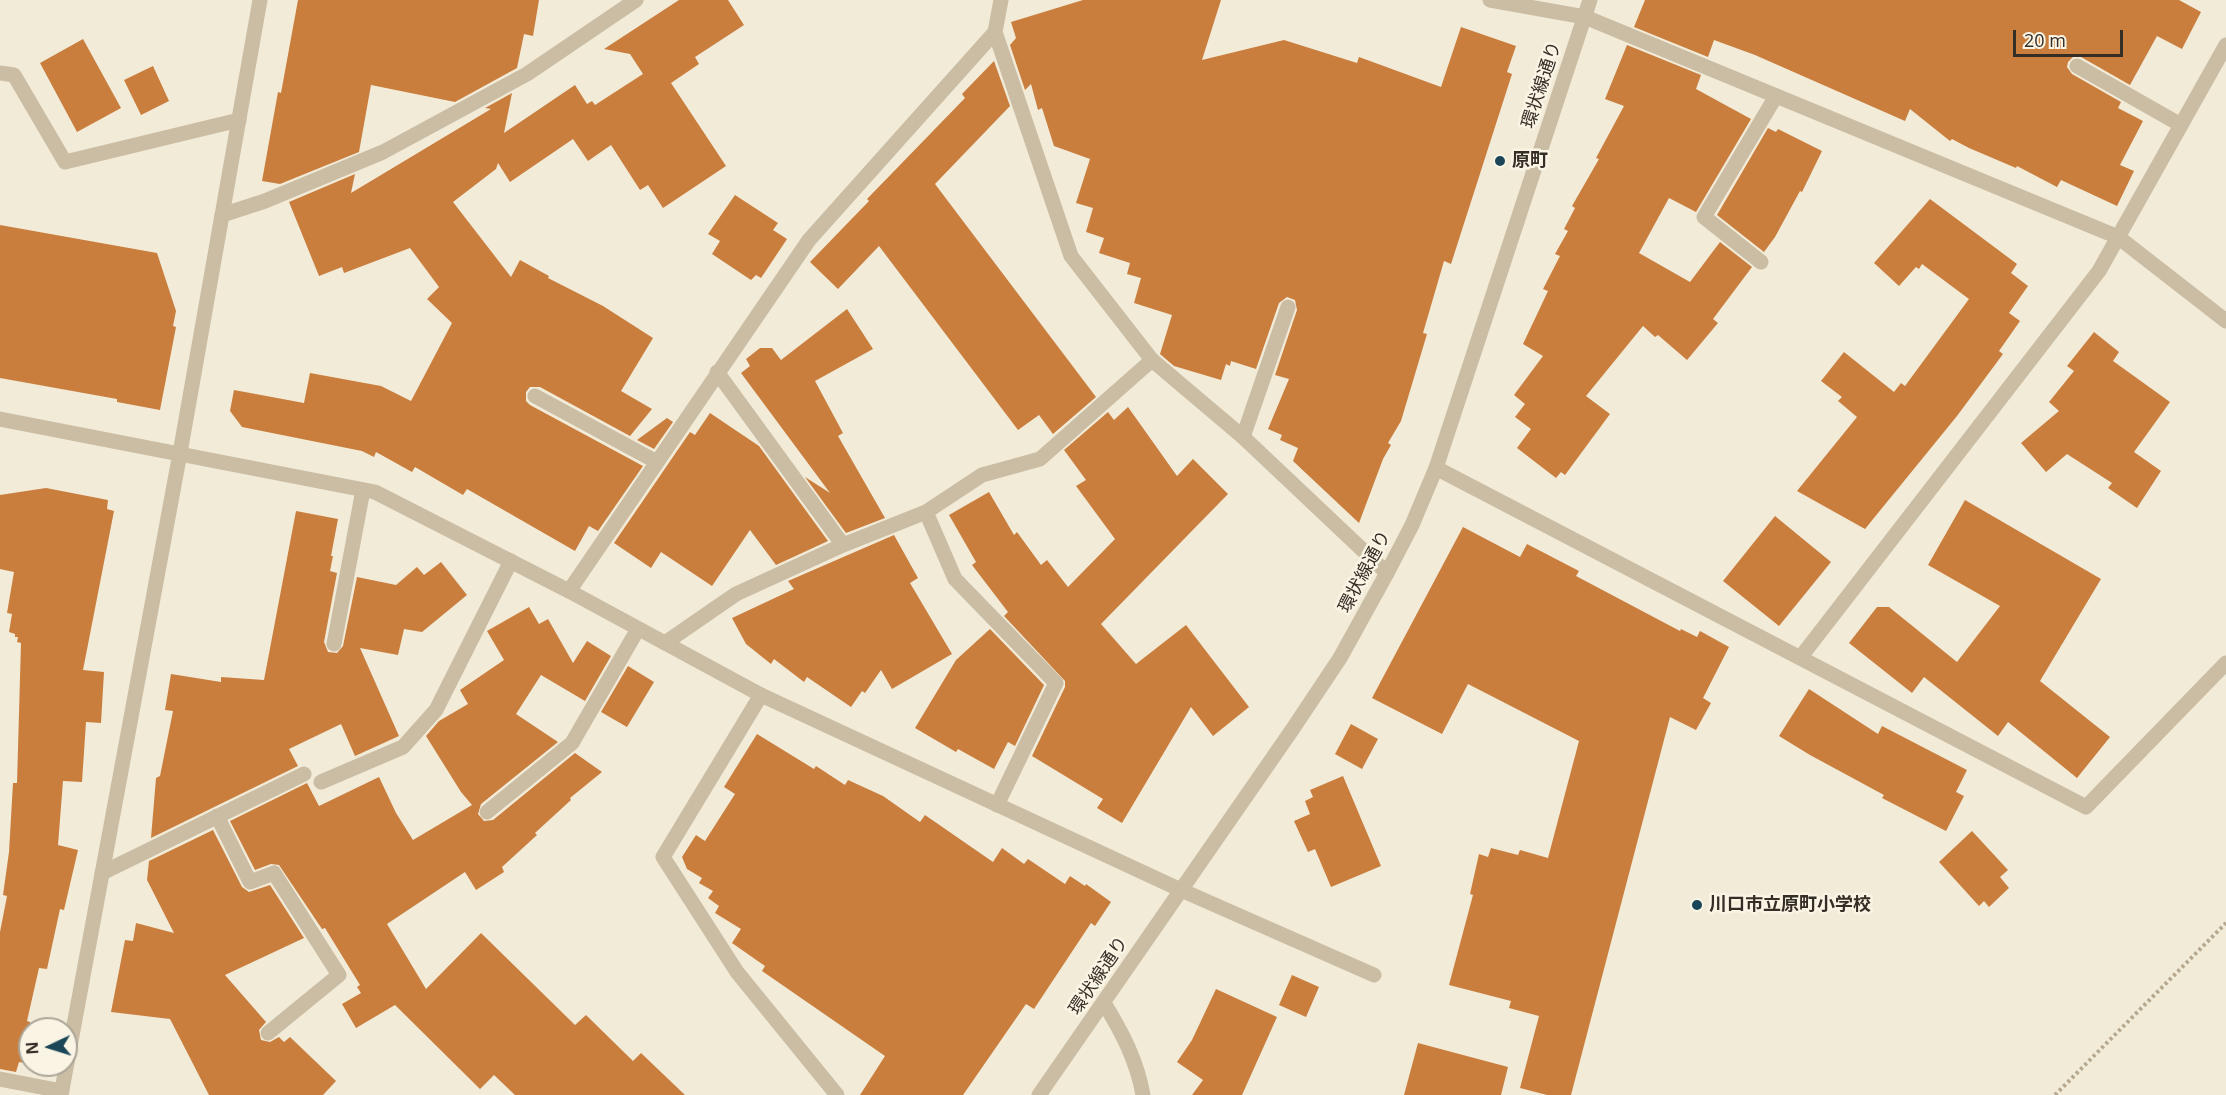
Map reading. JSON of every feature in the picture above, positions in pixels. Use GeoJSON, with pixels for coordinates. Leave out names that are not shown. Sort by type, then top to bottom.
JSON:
{"type":"FeatureCollection","features":[{"type":"Feature","properties":{"kind":"street"},"geometry":{"type":"LineString","coordinates":[[0,1079],[62,1093],[180,453],[260,0]]}},
{"type":"Feature","properties":{"kind":"street"},"geometry":{"type":"LineString","coordinates":[[222,215],[265,201],[383,152],[527,74],[636,0]]}},
{"type":"Feature","properties":{"kind":"street"},"geometry":{"type":"LineString","coordinates":[[1001,0],[995,32],[1071,256],[1152,360],[1243,437],[1388,573]]}},
{"type":"Feature","properties":{"kind":"street"},"geometry":{"type":"LineString","coordinates":[[1490,0],[1585,17],[2118,237],[2226,321]]}},
{"type":"Feature","properties":{"kind":"street","name":"環状線通り"},"geometry":{"type":"LineString","coordinates":[[1039,1095],[1298,721],[1340,658],[1388,573],[1412,525],[1436,468],[1590,0]]}},
{"type":"Feature","properties":{"kind":"street"},"geometry":{"type":"LineString","coordinates":[[569,591],[809,240],[995,32]]}},
{"type":"Feature","properties":{"kind":"street"},"geometry":{"type":"LineString","coordinates":[[1800,658],[2099,271],[2226,45]]}},
{"type":"Feature","properties":{"kind":"street"},"geometry":{"type":"LineString","coordinates":[[2077,66],[2181,125]]}},
{"type":"Feature","properties":{"kind":"street"},"geometry":{"type":"LineString","coordinates":[[0,73],[14,75],[65,162],[239,120]]}},
{"type":"Feature","properties":{"kind":"street"},"geometry":{"type":"LineString","coordinates":[[1761,262],[1704,217],[1776,96]]}},
{"type":"Feature","properties":{"kind":"street"},"geometry":{"type":"LineString","coordinates":[[1243,437],[1288,307]]}},
{"type":"Feature","properties":{"kind":"street"},"geometry":{"type":"LineString","coordinates":[[665,643],[736,594],[843,545],[926,512],[982,475],[1040,459],[1152,360]]}},
{"type":"Feature","properties":{"kind":"street"},"geometry":{"type":"LineString","coordinates":[[717,372],[843,545]]}},
{"type":"Feature","properties":{"kind":"street"},"geometry":{"type":"LineString","coordinates":[[535,396],[657,462]]}},
{"type":"Feature","properties":{"kind":"street"},"geometry":{"type":"LineString","coordinates":[[0,419],[375,492],[569,591],[761,695],[1181,890],[1374,975]]}},
{"type":"Feature","properties":{"kind":"street"},"geometry":{"type":"LineString","coordinates":[[1436,468],[2086,807],[2226,663]]}},
{"type":"Feature","properties":{"kind":"street"},"geometry":{"type":"LineString","coordinates":[[334,644],[363,490]]}},
{"type":"Feature","properties":{"kind":"street"},"geometry":{"type":"LineString","coordinates":[[926,512],[955,579],[1056,683],[997,805]]}},
{"type":"Feature","properties":{"kind":"street"},"geometry":{"type":"LineString","coordinates":[[321,782],[403,747],[436,710],[511,561]]}},
{"type":"Feature","properties":{"kind":"street"},"geometry":{"type":"LineString","coordinates":[[487,812],[572,743],[638,629]]}},
{"type":"Feature","properties":{"kind":"street"},"geometry":{"type":"LineString","coordinates":[[761,695],[663,857],[737,972],[837,1095]]}},
{"type":"Feature","properties":{"kind":"street"},"geometry":{"type":"LineString","coordinates":[[102,873],[304,774]]}},
{"type":"Feature","properties":{"kind":"street"},"geometry":{"type":"LineString","coordinates":[[217,816],[250,882],[274,873],[339,975],[268,1033]]}},
{"type":"Feature","properties":{"kind":"street"},"geometry":{"type":"LineString","coordinates":[[1104,1003],[1125,1039],[1139,1075],[1143,1095]]}},
{"type":"Feature","properties":{"kind":"path"},"geometry":{"type":"LineString","coordinates":[[2055,1095],[2226,923]]}},
{"type":"Feature","properties":{"kind":"building"},"geometry":{"type":"Polygon","coordinates":[[[298,0],[539,0],[533,36],[524,34],[517,68],[455,102],[371,85],[359,152],[280,184],[262,181],[298,0]]]}},
{"type":"Feature","properties":{"kind":"building"},"geometry":{"type":"Polygon","coordinates":[[[679,0],[728,0],[744,25],[695,57],[699,64],[671,83],[726,166],[663,208],[648,185],[640,190],[611,145],[588,161],[573,139],[510,182],[498,163],[496,169],[453,202],[511,277],[520,260],[549,276],[548,278],[603,306],[653,338],[621,391],[652,409],[630,436],[540,387],[530,387],[526,392],[526,401],[530,405],[643,466],[598,531],[589,526],[575,551],[467,489],[463,495],[415,467],[412,472],[376,452],[374,457],[362,451],[242,427],[230,411],[234,390],[304,403],[310,373],[381,386],[411,401],[452,323],[427,299],[439,287],[410,248],[344,273],[342,267],[319,276],[289,202],[355,174],[351,193],[491,109],[485,108],[512,93],[504,133],[575,85],[587,104],[592,101],[595,105],[643,74],[630,54],[604,49],[679,0]]]}},
{"type":"Feature","properties":{"kind":"building"},"geometry":{"type":"Polygon","coordinates":[[[1083,0],[1221,0],[1202,60],[1284,40],[1357,63],[1359,57],[1441,87],[1461,27],[1516,46],[1507,72],[1512,74],[1451,264],[1444,261],[1423,333],[1427,334],[1401,421],[1388,443],[1391,445],[1383,459],[1359,523],[1293,461],[1298,448],[1280,440],[1282,435],[1268,429],[1289,379],[1275,375],[1297,310],[1295,300],[1287,297],[1279,303],[1256,369],[1231,361],[1230,366],[1226,364],[1221,380],[1174,366],[1160,354],[1172,315],[1134,303],[1141,278],[1127,274],[1130,263],[1099,253],[1104,238],[1086,232],[1093,208],[1076,203],[1090,159],[1054,146],[1042,108],[1038,110],[1031,84],[1025,90],[1010,45],[1016,38],[1011,22],[1083,0]]]}},
{"type":"Feature","properties":{"kind":"building"},"geometry":{"type":"Polygon","coordinates":[[[1645,0],[2179,0],[2201,12],[2182,49],[2157,36],[2130,85],[2081,57],[2073,57],[2068,62],[2067,67],[2072,74],[2121,102],[2118,108],[2143,121],[2120,165],[2134,171],[2117,206],[2061,180],[2057,187],[2017,166],[2016,168],[1952,139],[1950,141],[1910,109],[1905,121],[1755,55],[1714,40],[1708,57],[1634,27],[1645,0]]]}},
{"type":"Feature","properties":{"kind":"building"},"geometry":{"type":"Polygon","coordinates":[[[83,39],[121,108],[77,132],[40,63],[83,39]]]}},
{"type":"Feature","properties":{"kind":"building"},"geometry":{"type":"Polygon","coordinates":[[[1627,45],[1701,75],[1696,89],[1751,119],[1696,212],[1669,198],[1639,253],[1690,282],[1720,242],[1752,267],[1713,319],[1718,323],[1687,360],[1658,335],[1655,337],[1643,326],[1586,396],[1610,414],[1565,475],[1561,472],[1556,478],[1517,448],[1531,429],[1515,417],[1525,404],[1514,395],[1543,356],[1523,344],[1548,291],[1543,289],[1560,256],[1555,254],[1568,231],[1564,229],[1575,208],[1572,206],[1599,159],[1596,158],[1624,106],[1605,99],[1627,45]]]}},
{"type":"Feature","properties":{"kind":"building"},"geometry":{"type":"Polygon","coordinates":[[[994,61],[1010,106],[935,184],[1096,397],[1053,434],[1039,415],[1018,430],[879,246],[838,289],[810,262],[869,201],[867,199],[965,98],[962,94],[994,61]]]}},
{"type":"Feature","properties":{"kind":"building"},"geometry":{"type":"Polygon","coordinates":[[[153,66],[169,101],[141,115],[124,80],[153,66]]]}},
{"type":"Feature","properties":{"kind":"building"},"geometry":{"type":"Polygon","coordinates":[[[1768,128],[1776,132],[1778,129],[1822,151],[1802,192],[1800,191],[1775,237],[1764,252],[1717,215],[1768,128]]]}},
{"type":"Feature","properties":{"kind":"building"},"geometry":{"type":"Polygon","coordinates":[[[735,195],[778,223],[773,230],[787,239],[761,278],[756,275],[751,280],[712,254],[720,241],[708,234],[735,195]]]}},
{"type":"Feature","properties":{"kind":"building"},"geometry":{"type":"Polygon","coordinates":[[[1930,199],[2017,264],[2011,273],[2028,286],[2009,313],[2020,321],[1999,351],[2003,354],[1957,416],[1865,529],[1797,491],[1857,417],[1838,401],[1842,397],[1821,381],[1844,352],[1894,392],[1901,383],[1905,386],[1969,299],[1922,264],[1919,269],[1916,267],[1899,286],[1874,263],[1930,199]]]}},
{"type":"Feature","properties":{"kind":"building"},"geometry":{"type":"Polygon","coordinates":[[[0,225],[157,253],[176,311],[173,326],[176,327],[160,410],[117,402],[117,399],[0,378],[0,225]]]}},
{"type":"Feature","properties":{"kind":"building"},"geometry":{"type":"Polygon","coordinates":[[[847,309],[873,349],[815,381],[843,433],[838,436],[885,518],[846,533],[805,477],[830,493],[741,373],[750,366],[746,359],[760,348],[772,348],[781,360],[847,309]]]}},
{"type":"Feature","properties":{"kind":"building"},"geometry":{"type":"Polygon","coordinates":[[[2094,332],[2119,352],[2113,361],[2170,402],[2134,452],[2161,471],[2137,508],[2108,488],[2112,483],[2067,454],[2046,472],[2021,443],[2059,411],[2049,402],[2074,371],[2067,366],[2094,332]]]}},
{"type":"Feature","properties":{"kind":"building"},"geometry":{"type":"Polygon","coordinates":[[[1128,407],[1177,476],[1193,459],[1228,494],[1101,624],[1136,664],[1186,625],[1249,707],[1213,736],[1191,707],[1122,823],[1097,808],[1103,799],[1032,756],[1065,687],[1065,681],[1004,616],[1008,612],[972,565],[976,562],[949,515],[989,492],[1014,535],[1017,532],[1041,565],[1047,560],[1068,587],[1115,539],[1076,486],[1086,480],[1064,450],[1108,412],[1114,420],[1128,407]]]}},
{"type":"Feature","properties":{"kind":"building"},"geometry":{"type":"Polygon","coordinates":[[[710,413],[759,446],[828,541],[776,565],[750,530],[712,586],[661,552],[651,568],[614,543],[690,432],[695,435],[710,413]]]}},
{"type":"Feature","properties":{"kind":"building"},"geometry":{"type":"Polygon","coordinates":[[[667,418],[673,422],[654,449],[637,440],[667,418]]]}},
{"type":"Feature","properties":{"kind":"building"},"geometry":{"type":"Polygon","coordinates":[[[46,488],[108,500],[107,509],[114,511],[83,670],[104,672],[101,723],[86,722],[82,782],[63,781],[58,845],[78,850],[64,910],[60,909],[47,969],[39,968],[28,1017],[18,1017],[16,1072],[0,1069],[0,932],[7,896],[3,895],[9,852],[13,783],[17,783],[21,643],[17,642],[18,637],[15,637],[15,634],[9,632],[12,614],[7,613],[14,572],[0,569],[0,495],[46,488]]]}},
{"type":"Feature","properties":{"kind":"building"},"geometry":{"type":"Polygon","coordinates":[[[1965,500],[2101,579],[2040,681],[2110,737],[2077,778],[2008,722],[1998,736],[1924,677],[1912,693],[1849,643],[1877,607],[1889,607],[1957,662],[2000,606],[1928,565],[1965,500]]]}},
{"type":"Feature","properties":{"kind":"building"},"geometry":{"type":"Polygon","coordinates":[[[296,511],[338,519],[330,571],[337,573],[324,642],[328,652],[337,653],[343,646],[357,577],[396,585],[417,567],[424,575],[441,562],[467,595],[422,632],[404,629],[398,655],[360,648],[399,736],[355,756],[341,724],[289,749],[298,766],[151,838],[156,778],[160,776],[173,711],[165,710],[171,674],[221,682],[221,677],[264,680],[296,511]]]}},
{"type":"Feature","properties":{"kind":"building"},"geometry":{"type":"Polygon","coordinates":[[[1775,516],[1831,562],[1779,626],[1723,581],[1775,516]]]}},
{"type":"Feature","properties":{"kind":"building"},"geometry":{"type":"Polygon","coordinates":[[[1463,527],[1520,557],[1527,544],[1579,571],[1576,576],[1680,631],[1681,629],[1697,637],[1700,631],[1729,647],[1703,698],[1711,703],[1696,730],[1670,717],[1571,1095],[1547,1095],[1520,1088],[1539,1016],[1509,1008],[1511,1001],[1449,985],[1473,895],[1470,894],[1479,854],[1488,857],[1491,848],[1518,855],[1520,850],[1548,858],[1579,741],[1468,684],[1442,734],[1372,698],[1463,527]]]}},
{"type":"Feature","properties":{"kind":"building"},"geometry":{"type":"Polygon","coordinates":[[[894,535],[918,578],[910,583],[952,654],[892,689],[881,670],[865,693],[862,691],[851,707],[807,677],[804,682],[774,659],[771,664],[746,644],[732,618],[794,589],[788,581],[894,535]]]}},
{"type":"Feature","properties":{"kind":"building"},"geometry":{"type":"Polygon","coordinates":[[[529,607],[539,624],[548,619],[573,663],[587,641],[611,656],[585,701],[541,675],[516,714],[558,742],[481,804],[478,814],[484,821],[493,820],[575,753],[602,772],[570,798],[571,800],[535,833],[537,835],[502,867],[504,872],[476,890],[465,872],[387,924],[426,989],[481,933],[575,1025],[586,1015],[633,1061],[641,1053],[685,1095],[515,1095],[494,1075],[480,1089],[395,1005],[356,1028],[342,1004],[361,993],[357,987],[360,985],[325,928],[322,929],[279,865],[271,864],[255,870],[230,821],[307,783],[319,806],[379,777],[396,813],[413,840],[472,805],[461,792],[426,736],[439,721],[468,704],[460,690],[504,660],[487,631],[529,607]]]}},
{"type":"Feature","properties":{"kind":"building"},"geometry":{"type":"Polygon","coordinates":[[[990,629],[1044,685],[1015,746],[1008,742],[994,769],[958,749],[956,752],[915,728],[956,660],[990,629]]]}},
{"type":"Feature","properties":{"kind":"building"},"geometry":{"type":"Polygon","coordinates":[[[628,666],[654,682],[627,727],[601,712],[628,666]]]}},
{"type":"Feature","properties":{"kind":"building"},"geometry":{"type":"Polygon","coordinates":[[[1809,689],[1878,734],[1882,726],[1967,770],[1956,792],[1964,796],[1946,831],[1882,798],[1884,795],[1779,736],[1809,689]]]}},
{"type":"Feature","properties":{"kind":"building"},"geometry":{"type":"Polygon","coordinates":[[[1351,724],[1378,739],[1362,769],[1335,754],[1351,724]]]}},
{"type":"Feature","properties":{"kind":"building"},"geometry":{"type":"Polygon","coordinates":[[[757,734],[814,769],[816,766],[845,785],[848,780],[883,796],[920,822],[925,815],[993,862],[1002,848],[1024,864],[1028,859],[1065,884],[1070,876],[1085,886],[1086,884],[1111,902],[1095,926],[1091,923],[1034,1009],[1026,1004],[963,1095],[860,1095],[885,1056],[762,971],[765,966],[732,943],[741,929],[715,913],[719,906],[708,898],[713,891],[699,883],[702,878],[687,869],[682,857],[696,835],[705,841],[735,794],[724,787],[757,734]]]}},
{"type":"Feature","properties":{"kind":"building"},"geometry":{"type":"Polygon","coordinates":[[[1343,776],[1381,866],[1331,887],[1315,849],[1308,852],[1294,821],[1310,814],[1305,801],[1313,797],[1310,790],[1343,776]]]}},
{"type":"Feature","properties":{"kind":"building"},"geometry":{"type":"Polygon","coordinates":[[[213,830],[242,887],[249,892],[270,885],[304,938],[225,975],[266,1022],[259,1030],[261,1040],[270,1042],[279,1037],[284,1042],[290,1037],[336,1081],[323,1095],[209,1095],[170,1019],[111,1012],[125,940],[133,941],[136,923],[174,933],[147,880],[149,861],[213,830]]]}},
{"type":"Feature","properties":{"kind":"building"},"geometry":{"type":"Polygon","coordinates":[[[1972,831],[2008,870],[2000,877],[2009,888],[1989,907],[1984,901],[1979,906],[1939,862],[1972,831]]]}},
{"type":"Feature","properties":{"kind":"building"},"geometry":{"type":"Polygon","coordinates":[[[1292,975],[1319,987],[1306,1017],[1279,1005],[1292,975]]]}},
{"type":"Feature","properties":{"kind":"building"},"geometry":{"type":"Polygon","coordinates":[[[1216,989],[1277,1017],[1242,1095],[1192,1095],[1203,1080],[1177,1062],[1192,1040],[1216,989]]]}},
{"type":"Feature","properties":{"kind":"building"},"geometry":{"type":"Polygon","coordinates":[[[1418,1043],[1508,1067],[1501,1095],[1404,1095],[1418,1043]]]}},
{"type":"Feature","properties":{"kind":"place","name":"原町"},"geometry":{"type":"Point","coordinates":[1500,161]}},
{"type":"Feature","properties":{"kind":"place","name":"川口市立原町小学校"},"geometry":{"type":"Point","coordinates":[1697,905]}}]}
